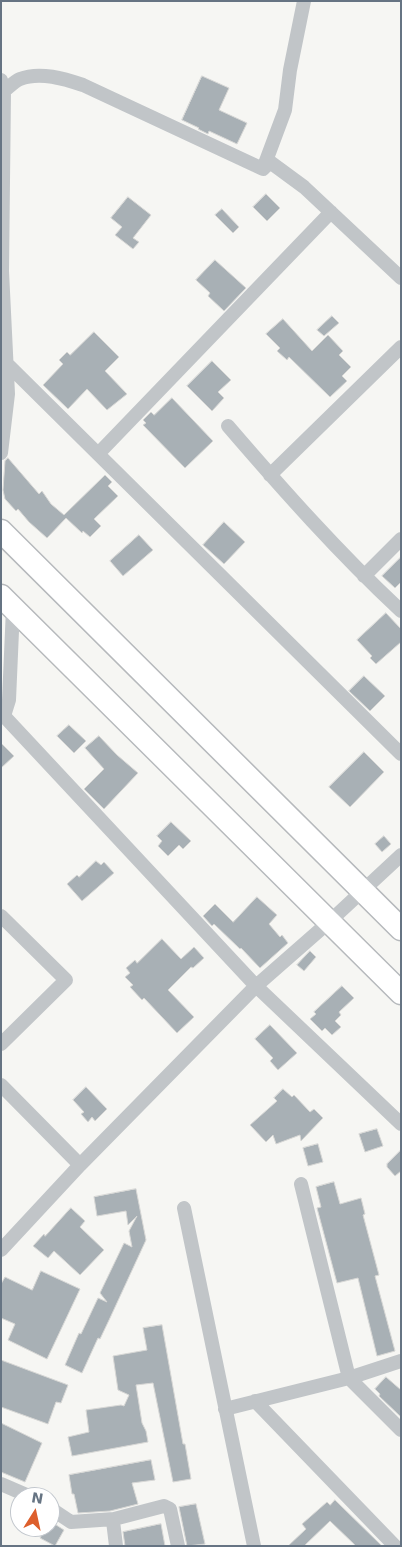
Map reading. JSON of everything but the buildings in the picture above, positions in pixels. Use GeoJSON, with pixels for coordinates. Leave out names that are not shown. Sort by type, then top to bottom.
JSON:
{"type":"FeatureCollection","features":[{"type":"Feature","properties":{"kind":"highway"},"geometry":{"type":"LineString","coordinates":[[1,531],[401,929]]}},
{"type":"Feature","properties":{"kind":"highway"},"geometry":{"type":"LineString","coordinates":[[7,602],[401,993]]}},
{"type":"Feature","properties":{"kind":"street"},"geometry":{"type":"LineString","coordinates":[[263,169],[285,110],[290,70],[304,1]]}},
{"type":"Feature","properties":{"kind":"street"},"geometry":{"type":"LineString","coordinates":[[1,453],[8,394],[4,361],[2,271],[2,85],[20,79],[39,76],[61,77],[84,85],[263,169]]}},
{"type":"Feature","properties":{"kind":"street"},"geometry":{"type":"LineString","coordinates":[[263,169],[270,162],[304,187],[401,278]]}},
{"type":"Feature","properties":{"kind":"street"},"geometry":{"type":"LineString","coordinates":[[98,454],[331,212]]}},
{"type":"Feature","properties":{"kind":"street"},"geometry":{"type":"LineString","coordinates":[[270,475],[401,347]]}},
{"type":"Feature","properties":{"kind":"street"},"geometry":{"type":"LineString","coordinates":[[4,361],[401,754]]}},
{"type":"Feature","properties":{"kind":"street"},"geometry":{"type":"LineString","coordinates":[[228,426],[270,475],[364,576],[401,611]]}},
{"type":"Feature","properties":{"kind":"street"},"geometry":{"type":"LineString","coordinates":[[364,576],[401,539]]}},
{"type":"Feature","properties":{"kind":"street"},"geometry":{"type":"LineString","coordinates":[[7,602],[9,700],[3,715],[256,986],[401,1124]]}},
{"type":"Feature","properties":{"kind":"street"},"geometry":{"type":"LineString","coordinates":[[1,1250],[7,1238],[256,986],[401,855]]}},
{"type":"Feature","properties":{"kind":"street"},"geometry":{"type":"LineString","coordinates":[[1,916],[66,980],[1,1044]]}},
{"type":"Feature","properties":{"kind":"street"},"geometry":{"type":"LineString","coordinates":[[1,1086],[80,1165]]}},
{"type":"Feature","properties":{"kind":"street"},"geometry":{"type":"LineString","coordinates":[[301,1184],[348,1378],[401,1430]]}},
{"type":"Feature","properties":{"kind":"street"},"geometry":{"type":"LineString","coordinates":[[184,1208],[254,1546]]}},
{"type":"Feature","properties":{"kind":"street"},"geometry":{"type":"LineString","coordinates":[[226,1409],[348,1378],[401,1361]]}},
{"type":"Feature","properties":{"kind":"street"},"geometry":{"type":"LineString","coordinates":[[255,1401],[395,1546]]}},
{"type":"Feature","properties":{"kind":"street"},"geometry":{"type":"LineString","coordinates":[[60,1515],[71,1522],[114,1519],[164,1506],[170,1509],[173,1516],[178,1546]]}},
{"type":"Feature","properties":{"kind":"street"},"geometry":{"type":"LineString","coordinates":[[114,1519],[116,1546]]}}]}
